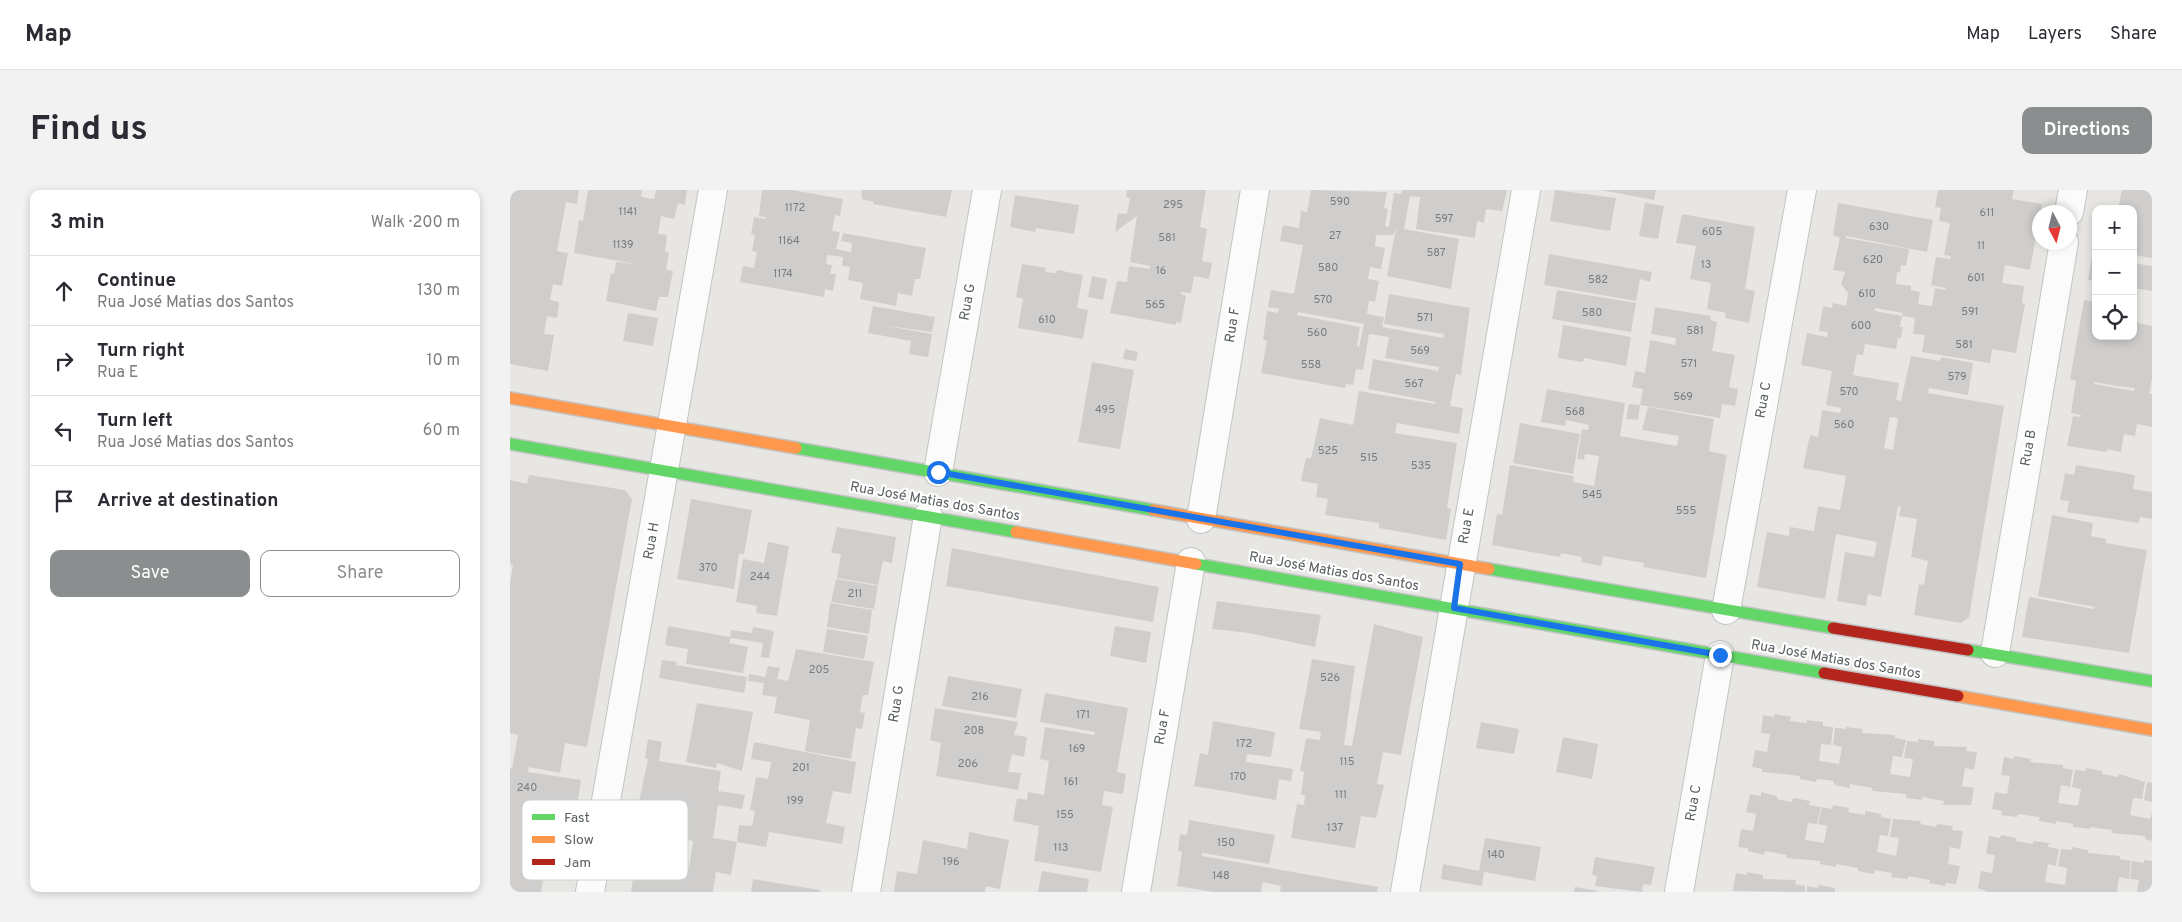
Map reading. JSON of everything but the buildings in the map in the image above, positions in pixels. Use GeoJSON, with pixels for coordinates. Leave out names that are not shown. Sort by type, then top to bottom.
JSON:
{"type":"FeatureCollection","features":[{"type":"Feature","properties":{"kind":"main road"},"geometry":{"type":"LineString","coordinates":[[510,398],[1726,610],[1994,653],[2152,681]]}},
{"type":"Feature","properties":{"kind":"main road","name":"Rua José Matias dos Santos"},"geometry":{"type":"LineString","coordinates":[[510,444],[2152,730]]}},
{"type":"Feature","properties":{"kind":"street","name":"Rua H"},"geometry":{"type":"LineString","coordinates":[[606,800],[714,190]]}},
{"type":"Feature","properties":{"kind":"street","name":"Rua G"},"geometry":{"type":"LineString","coordinates":[[938,472],[987,190]]}},
{"type":"Feature","properties":{"kind":"street","name":"Rua F"},"geometry":{"type":"LineString","coordinates":[[1201,519],[1255,190]]}},
{"type":"Feature","properties":{"kind":"street","name":"Rua E"},"geometry":{"type":"LineString","coordinates":[[1405,892],[1460,564],[1526,190]]}},
{"type":"Feature","properties":{"kind":"street","name":"Rua C"},"geometry":{"type":"LineString","coordinates":[[1726,610],[1802,190]]}},
{"type":"Feature","properties":{"kind":"street"},"geometry":{"type":"LineString","coordinates":[[2070,205],[2073,190]]}},
{"type":"Feature","properties":{"kind":"street","name":"Rua B"},"geometry":{"type":"LineString","coordinates":[[1994,653],[2063,250]]}},
{"type":"Feature","properties":{"kind":"street","name":"Rua G"},"geometry":{"type":"LineString","coordinates":[[866,892],[928,516]]}},
{"type":"Feature","properties":{"kind":"street","name":"Rua F"},"geometry":{"type":"LineString","coordinates":[[1136,892],[1191,562]]}},
{"type":"Feature","properties":{"kind":"street","name":"Rua C"},"geometry":{"type":"LineString","coordinates":[[1679,892],[1720,655]]}},
{"type":"Feature","properties":{"kind":"traffic: fast"},"geometry":{"type":"LineString","coordinates":[[510,444],[1016,532]]}},
{"type":"Feature","properties":{"kind":"traffic: fast"},"geometry":{"type":"LineString","coordinates":[[796,448],[1153,510]]}},
{"type":"Feature","properties":{"kind":"traffic: fast"},"geometry":{"type":"LineString","coordinates":[[1196,564],[1824,673]]}},
{"type":"Feature","properties":{"kind":"traffic: fast"},"geometry":{"type":"LineString","coordinates":[[1489,569],[1833,628]]}},
{"type":"Feature","properties":{"kind":"traffic: fast"},"geometry":{"type":"LineString","coordinates":[[1968,650],[2152,681]]}},
{"type":"Feature","properties":{"kind":"traffic: slow"},"geometry":{"type":"LineString","coordinates":[[510,398],[796,448]]}},
{"type":"Feature","properties":{"kind":"traffic: slow"},"geometry":{"type":"LineString","coordinates":[[1153,510],[1489,569]]}},
{"type":"Feature","properties":{"kind":"traffic: slow"},"geometry":{"type":"LineString","coordinates":[[1016,532],[1196,564]]}},
{"type":"Feature","properties":{"kind":"traffic: slow"},"geometry":{"type":"LineString","coordinates":[[1958,696],[2152,730]]}},
{"type":"Feature","properties":{"kind":"traffic: jam"},"geometry":{"type":"LineString","coordinates":[[1833,628],[1968,650]]}},
{"type":"Feature","properties":{"kind":"traffic: jam"},"geometry":{"type":"LineString","coordinates":[[1824,673],[1958,696]]}},
{"type":"Feature","properties":{"kind":"route"},"geometry":{"type":"LineString","coordinates":[[938,472],[1460,564],[1454,608],[1720,655]]}}]}
